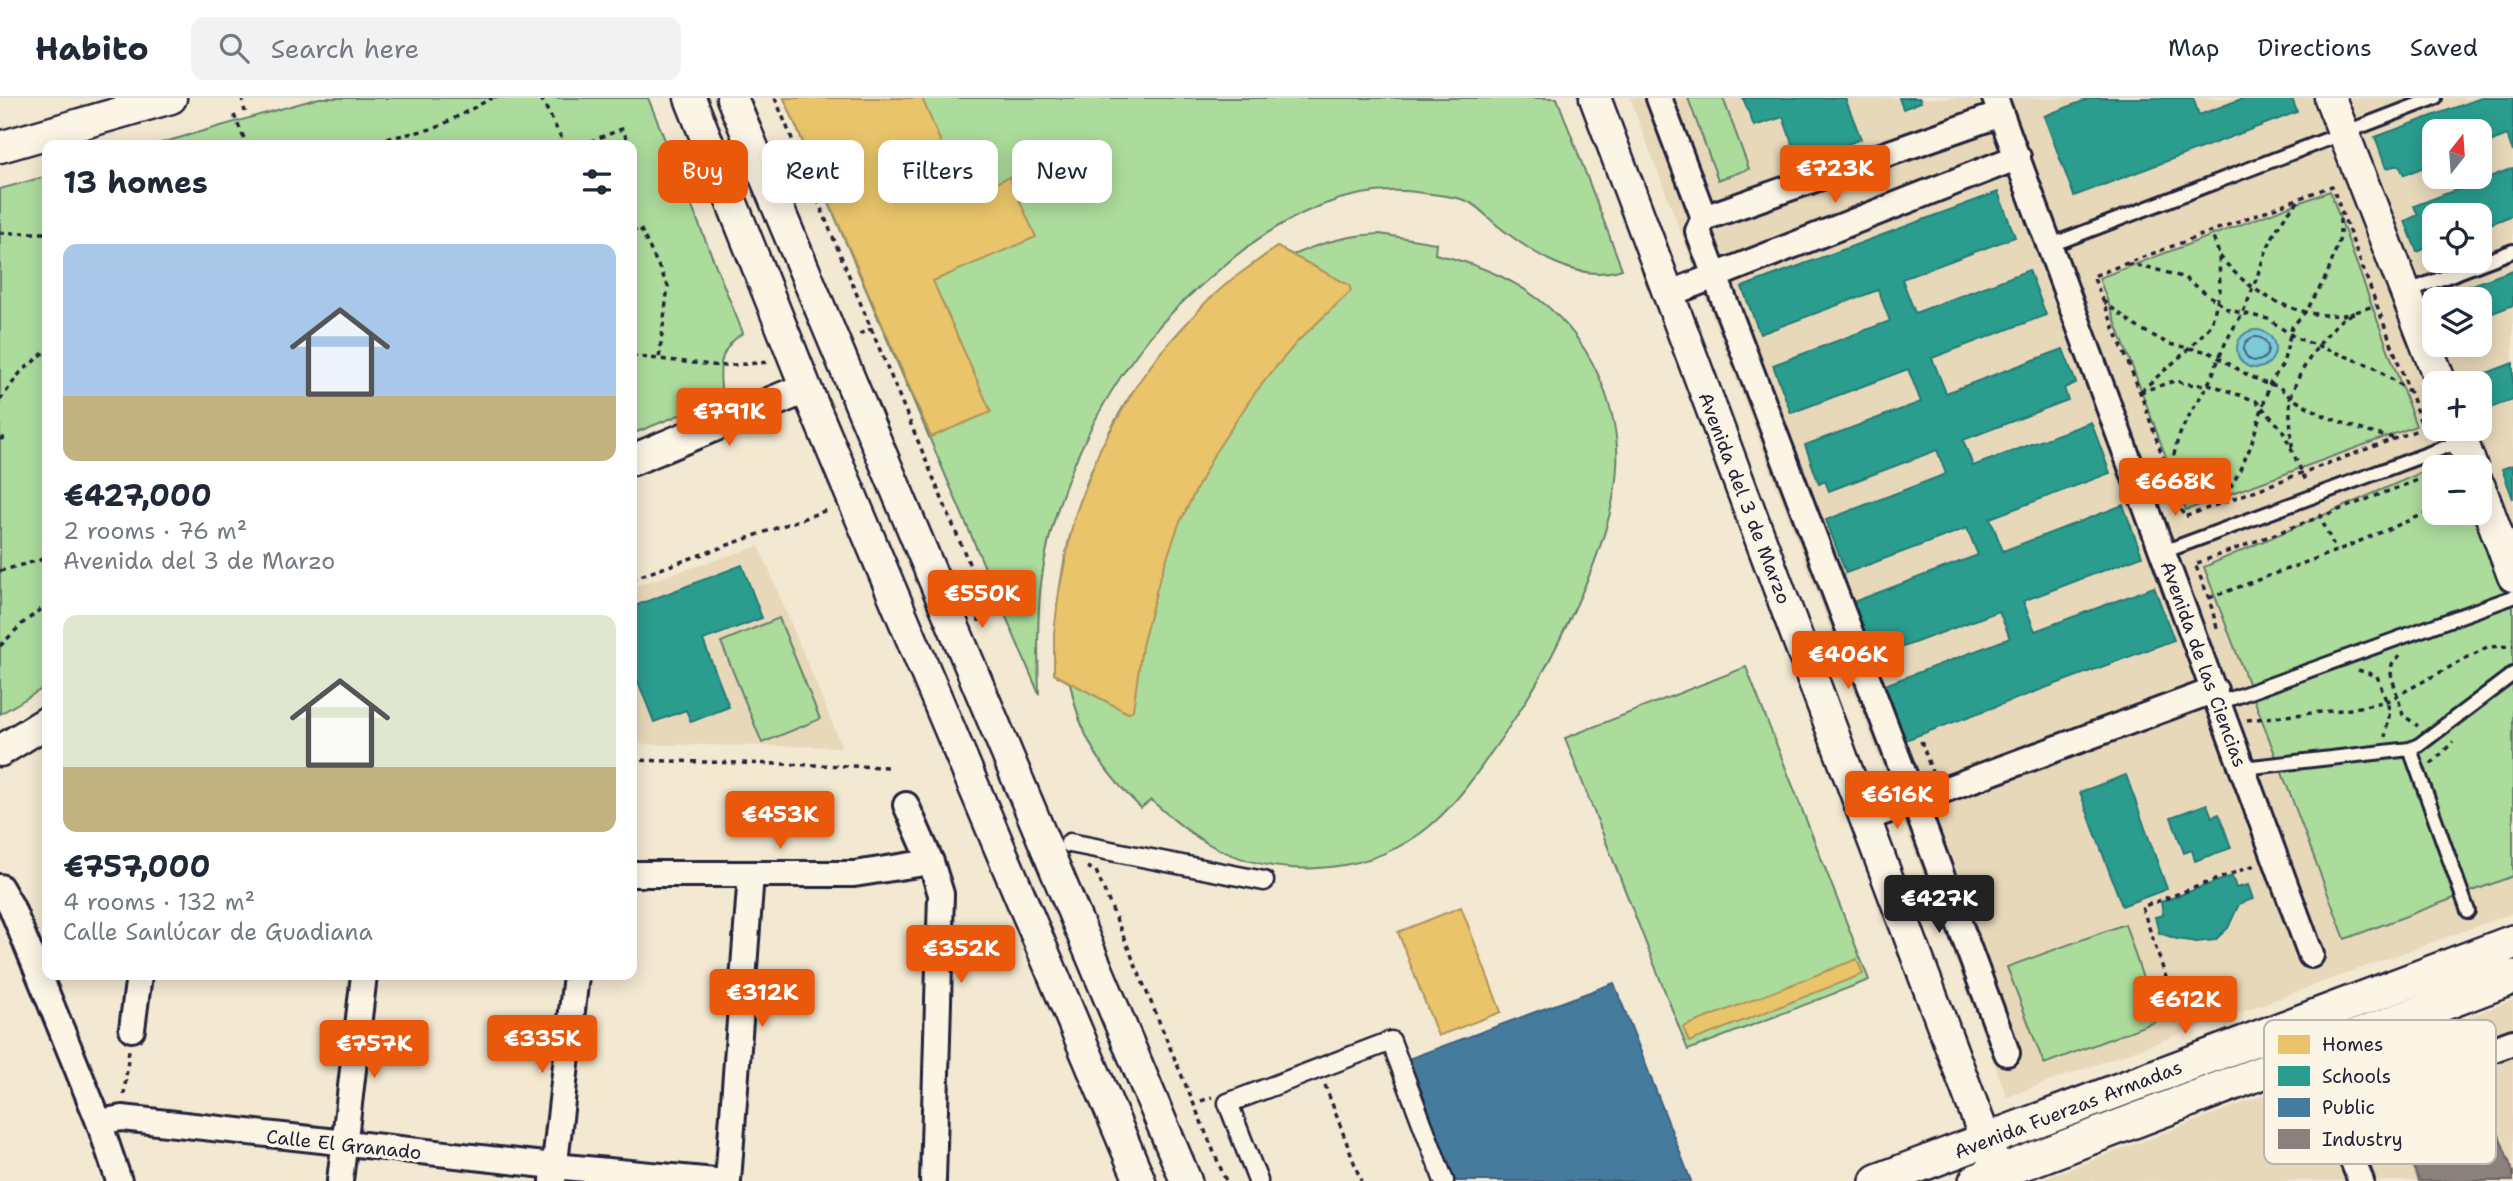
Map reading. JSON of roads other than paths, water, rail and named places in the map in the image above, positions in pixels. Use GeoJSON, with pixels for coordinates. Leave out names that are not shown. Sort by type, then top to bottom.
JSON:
{"type":"FeatureCollection","features":[{"type":"Feature","properties":{"kind":"main road","name":"Avenida Fuerzas Armadas"},"geometry":{"type":"LineString","coordinates":[[2342,1020],[2513,942]]}},
{"type":"Feature","properties":{"kind":"main road","name":"Avenida Fuerzas Armadas"},"geometry":{"type":"LineString","coordinates":[[2364,1020],[2513,977]]}},
{"type":"Feature","properties":{"kind":"main road","name":"Avenida Fuerzas Armadas"},"geometry":{"type":"LineString","coordinates":[[1877,1181],[1986,1140],[2264,1050]]}},
{"type":"Feature","properties":{"kind":"main road","name":"Avenida Fuerzas Armadas"},"geometry":{"type":"LineString","coordinates":[[1987,1177],[2264,1055]]}},
{"type":"Feature","properties":{"kind":"street"},"geometry":{"type":"LineString","coordinates":[[0,147],[171,98]]}},
{"type":"Feature","properties":{"kind":"street"},"geometry":{"type":"LineString","coordinates":[[690,98],[806,388],[1140,1181]]}},
{"type":"Feature","properties":{"kind":"street"},"geometry":{"type":"LineString","coordinates":[[732,98],[1186,1181]]}},
{"type":"Feature","properties":{"kind":"street","name":"Avenida del 3 de Marzo"},"geometry":{"type":"LineString","coordinates":[[1595,98],[1986,1140],[1987,1177]]}},
{"type":"Feature","properties":{"kind":"street"},"geometry":{"type":"LineString","coordinates":[[1660,98],[1704,218]]}},
{"type":"Feature","properties":{"kind":"street"},"geometry":{"type":"LineString","coordinates":[[2330,98],[2436,371]]}},
{"type":"Feature","properties":{"kind":"street"},"geometry":{"type":"LineString","coordinates":[[1998,106],[1704,218],[1698,231],[2007,1053]]}},
{"type":"Feature","properties":{"kind":"street","name":"Avenida de las Ciencias"},"geometry":{"type":"LineString","coordinates":[[1998,106],[2311,955]]}},
{"type":"Feature","properties":{"kind":"street"},"geometry":{"type":"LineString","coordinates":[[1669,294],[2018,157]]}},
{"type":"Feature","properties":{"kind":"street"},"geometry":{"type":"LineString","coordinates":[[637,458],[806,388]]}},
{"type":"Feature","properties":{"kind":"street"},"geometry":{"type":"LineString","coordinates":[[2492,516],[2510,559]]}},
{"type":"Feature","properties":{"kind":"street"},"geometry":{"type":"LineString","coordinates":[[1865,819],[2217,696]]}},
{"type":"Feature","properties":{"kind":"street"},"geometry":{"type":"LineString","coordinates":[[0,751],[42,725]]}},
{"type":"Feature","properties":{"kind":"street"},"geometry":{"type":"LineString","coordinates":[[906,804],[931,862],[941,894],[933,1181]]}},
{"type":"Feature","properties":{"kind":"street"},"geometry":{"type":"LineString","coordinates":[[1070,843],[1264,881]]}},
{"type":"Feature","properties":{"kind":"street"},"geometry":{"type":"LineString","coordinates":[[637,873],[853,874],[931,862]]}},
{"type":"Feature","properties":{"kind":"street"},"geometry":{"type":"LineString","coordinates":[[729,1181],[751,874]]}},
{"type":"Feature","properties":{"kind":"street"},"geometry":{"type":"LineString","coordinates":[[4,902],[99,1122],[120,1181]]}},
{"type":"Feature","properties":{"kind":"street"},"geometry":{"type":"LineString","coordinates":[[132,1033],[138,980]]}},
{"type":"Feature","properties":{"kind":"street"},"geometry":{"type":"LineString","coordinates":[[340,1181],[363,980]]}},
{"type":"Feature","properties":{"kind":"street"},"geometry":{"type":"LineString","coordinates":[[553,1174],[575,980]]}},
{"type":"Feature","properties":{"kind":"street"},"geometry":{"type":"LineString","coordinates":[[1258,1181],[1228,1102],[1391,1041],[1444,1181]]}},
{"type":"Feature","properties":{"kind":"street","name":"Calle El Granado"},"geometry":{"type":"LineString","coordinates":[[99,1122],[122,1118],[344,1144],[553,1174],[715,1181]]}},
{"type":"Feature","properties":{"kind":"street"},"geometry":{"type":"LineString","coordinates":[[2354,1164],[2361,1181]]}},
{"type":"Feature","properties":{"kind":"lane"},"geometry":{"type":"LineString","coordinates":[[2051,245],[2435,98]]}},
{"type":"Feature","properties":{"kind":"lane"},"geometry":{"type":"LineString","coordinates":[[2406,292],[2513,251]]}},
{"type":"Feature","properties":{"kind":"lane"},"geometry":{"type":"LineString","coordinates":[[2163,552],[2464,445]]}},
{"type":"Feature","properties":{"kind":"lane"},"geometry":{"type":"LineString","coordinates":[[2217,696],[2513,597]]}},
{"type":"Feature","properties":{"kind":"lane"},"geometry":{"type":"LineString","coordinates":[[2243,768],[2410,749],[2513,674]]}},
{"type":"Feature","properties":{"kind":"lane"},"geometry":{"type":"LineString","coordinates":[[2410,749],[2468,911]]}},
{"type":"Feature","properties":{"kind":"water"},"geometry":{"type":"Polygon","coordinates":[[[2256,330],[2269,336],[2275,349],[2269,362],[2256,368],[2243,362],[2237,349],[2243,336],[2256,330]]]}}]}
